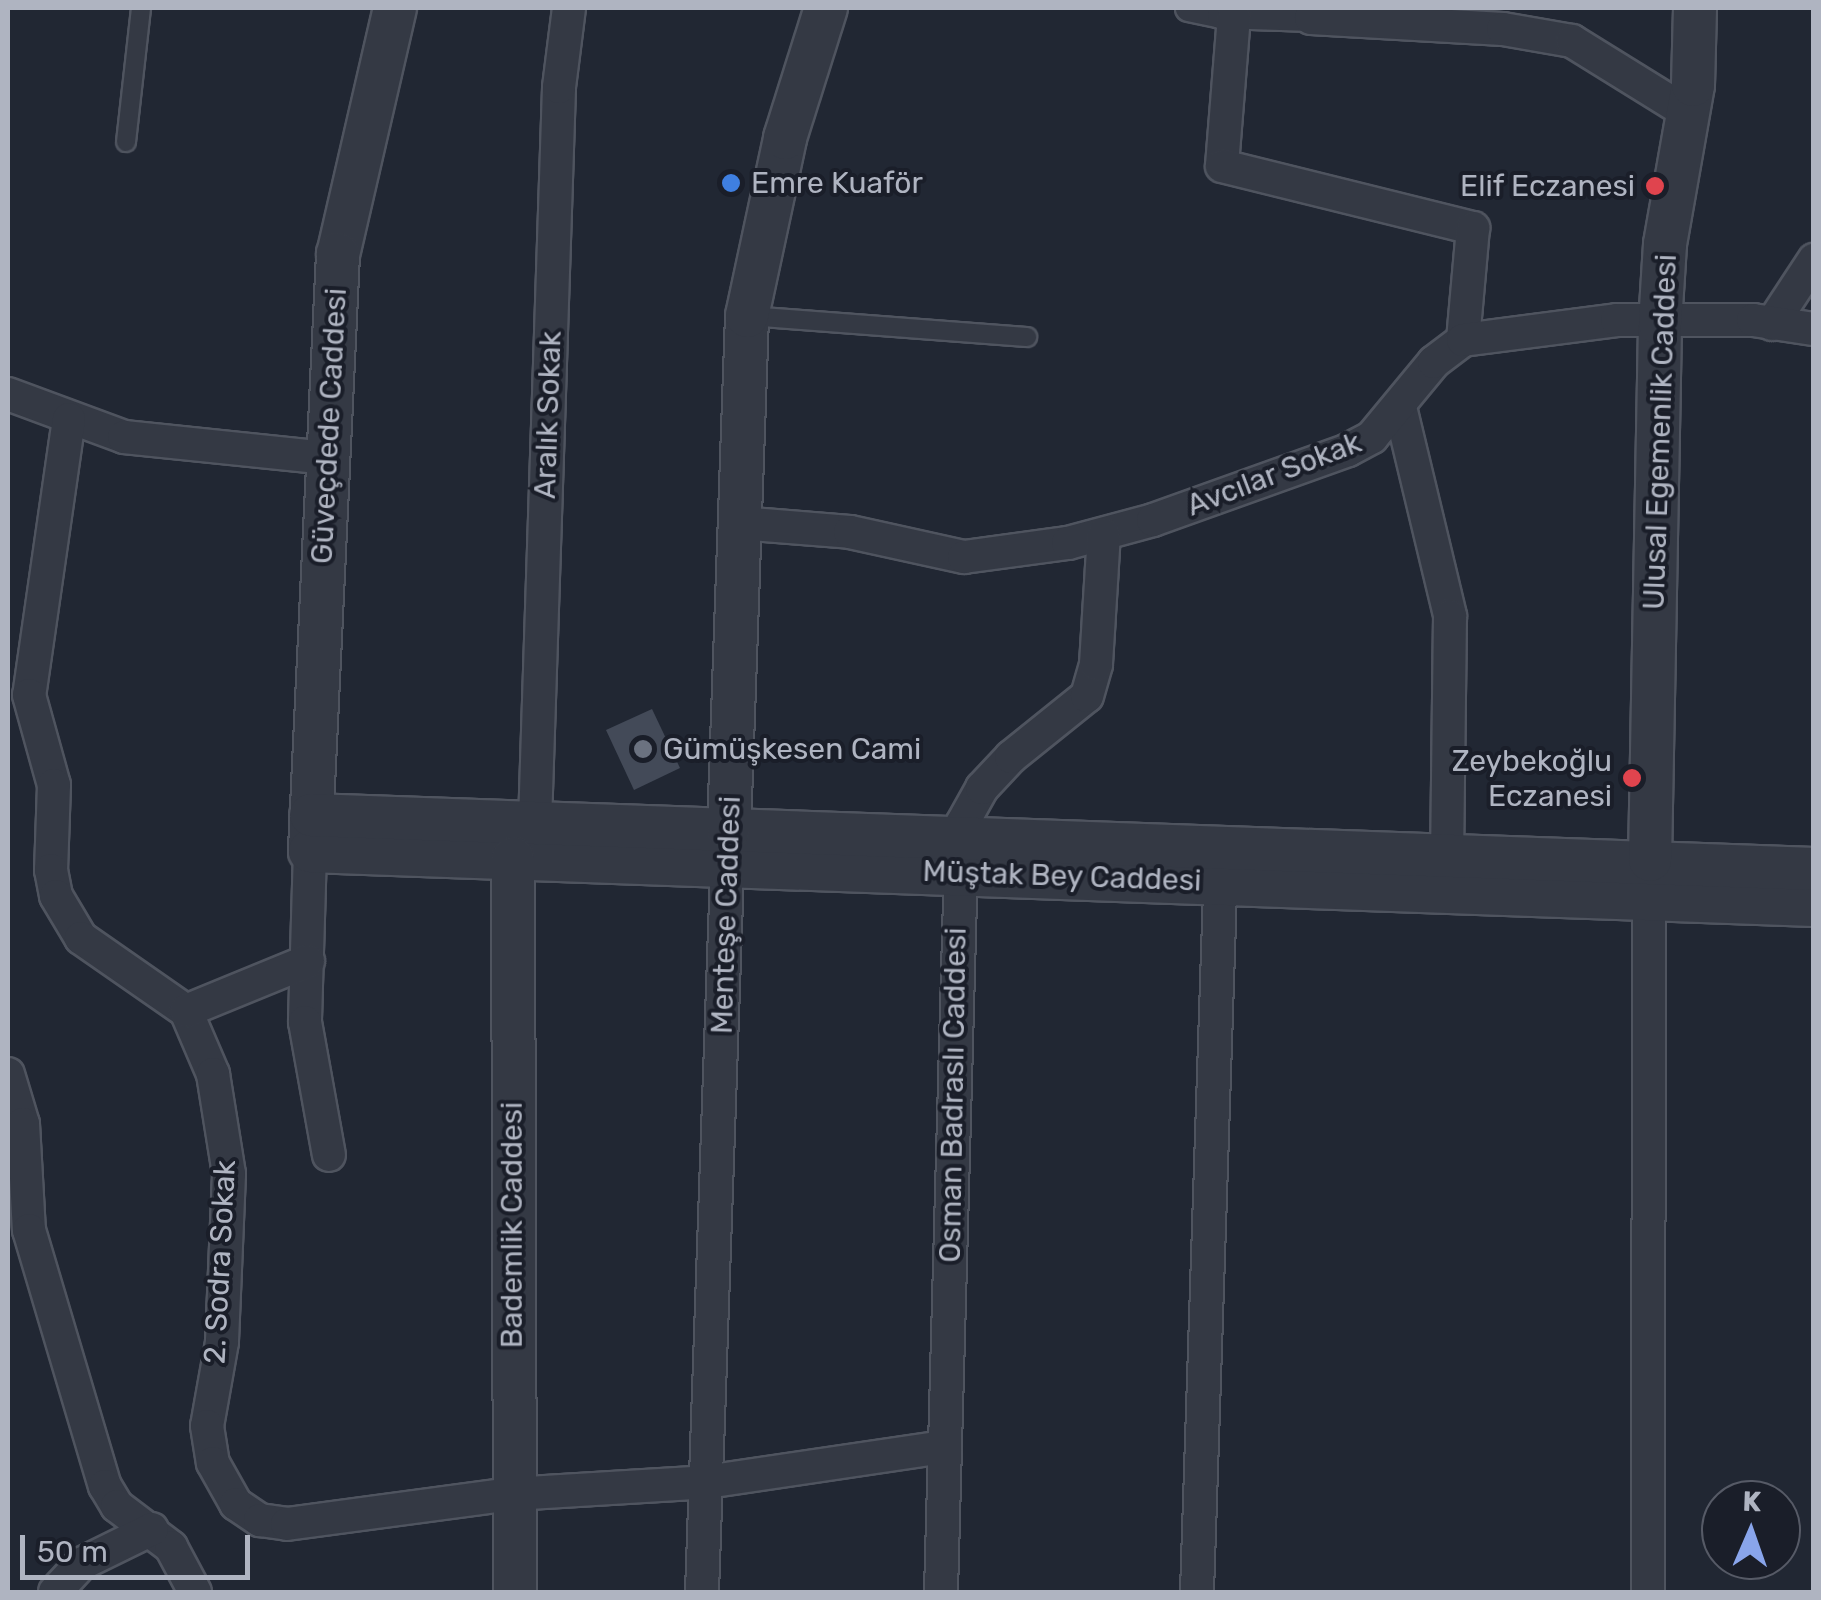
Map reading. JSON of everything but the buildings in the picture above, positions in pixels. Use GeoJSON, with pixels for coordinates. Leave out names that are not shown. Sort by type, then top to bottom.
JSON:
{"type":"FeatureCollection","features":[{"type":"Feature","properties":{"kind":"street","name":"Güveçdede Caddesi"},"geometry":{"type":"LineString","coordinates":[[310,833],[338,254],[395,8]]}},
{"type":"Feature","properties":{"kind":"street","name":"Aralık Sokak"},"geometry":{"type":"LineString","coordinates":[[524,841],[559,88],[569,8]]}},
{"type":"Feature","properties":{"kind":"street","name":"Menteşe Caddesi"},"geometry":{"type":"LineString","coordinates":[[702,1592],[747,316],[785,138],[826,8]]}},
{"type":"Feature","properties":{"kind":"street"},"geometry":{"type":"LineString","coordinates":[[1188,8],[1234,16],[1313,12],[1534,32],[1603,56],[1650,94],[1688,112]]}},
{"type":"Feature","properties":{"kind":"street","name":"Ulusal Egemenlik Caddesi"},"geometry":{"type":"LineString","coordinates":[[1649,880],[1660,324],[1665,244],[1688,112],[1695,8]]}},
{"type":"Feature","properties":{"kind":"street"},"geometry":{"type":"LineString","coordinates":[[1234,16],[1222,166],[1473,228],[1463,340],[1582,321],[1772,324],[1814,329]]}},
{"type":"Feature","properties":{"kind":"street"},"geometry":{"type":"LineString","coordinates":[[1772,324],[1814,260]]}},
{"type":"Feature","properties":{"kind":"street","name":"Avcılar Sokak"},"geometry":{"type":"LineString","coordinates":[[740,523],[850,532],[964,557],[1104,534],[1348,450],[1372,437],[1434,362],[1463,340]]}},
{"type":"Feature","properties":{"kind":"street"},"geometry":{"type":"LineString","coordinates":[[8,394],[69,419],[149,441],[326,458]]}},
{"type":"Feature","properties":{"kind":"street"},"geometry":{"type":"LineString","coordinates":[[1400,407],[1450,616],[1448,853]]}},
{"type":"Feature","properties":{"kind":"street"},"geometry":{"type":"LineString","coordinates":[[69,419],[28,696],[54,786],[51,870],[56,896],[80,938],[186,1011],[308,961]]}},
{"type":"Feature","properties":{"kind":"street","name":"Osman Badraslı Caddesi"},"geometry":{"type":"LineString","coordinates":[[941,1592],[960,855],[982,788],[1032,739],[1074,712],[1093,684],[1104,534]]}},
{"type":"Feature","properties":{"kind":"street"},"geometry":{"type":"LineString","coordinates":[[310,833],[305,1022],[328,1155]]}},
{"type":"Feature","properties":{"kind":"street","name":"Müştak Bey Caddesi"},"geometry":{"type":"LineString","coordinates":[[310,833],[1649,880],[1814,868]]}},
{"type":"Feature","properties":{"kind":"street","name":"Bademlik Caddesi"},"geometry":{"type":"LineString","coordinates":[[515,1592],[512,1494],[524,841]]}},
{"type":"Feature","properties":{"kind":"street","name":"Müştak Bey Caddesi"},"geometry":{"type":"LineString","coordinates":[[1221,864],[1448,853],[1814,905]]}},
{"type":"Feature","properties":{"kind":"street"},"geometry":{"type":"LineString","coordinates":[[1197,1592],[1221,864]]}},
{"type":"Feature","properties":{"kind":"street"},"geometry":{"type":"LineString","coordinates":[[1648,1592],[1649,880]]}},
{"type":"Feature","properties":{"kind":"street","name":"2. Sodra Sokak"},"geometry":{"type":"LineString","coordinates":[[186,1011],[213,1074],[229,1174],[223,1329],[208,1404],[209,1446],[227,1492],[248,1514],[272,1524],[512,1494]]}},
{"type":"Feature","properties":{"kind":"street"},"geometry":{"type":"LineString","coordinates":[[8,1074],[23,1124],[18,1238],[105,1486],[117,1506],[152,1530],[179,1557],[195,1592]]}},
{"type":"Feature","properties":{"kind":"street"},"geometry":{"type":"LineString","coordinates":[[512,1494],[706,1482],[944,1446]]}},
{"type":"Feature","properties":{"kind":"street"},"geometry":{"type":"LineString","coordinates":[[55,1592],[81,1564],[152,1530]]}},
{"type":"Feature","properties":{"kind":"lane"},"geometry":{"type":"LineString","coordinates":[[126,142],[141,8]]}},
{"type":"Feature","properties":{"kind":"lane"},"geometry":{"type":"LineString","coordinates":[[747,316],[1027,337]]}},
{"type":"Feature","properties":{"kind":"place","name":"Emre Kuaför"},"geometry":{"type":"Point","coordinates":[731,183]}},
{"type":"Feature","properties":{"kind":"place","name":"Elif Eczanesi"},"geometry":{"type":"Point","coordinates":[1655,186]}},
{"type":"Feature","properties":{"kind":"place","name":"Gümüşkesen Cami"},"geometry":{"type":"Point","coordinates":[643,749]}},
{"type":"Feature","properties":{"kind":"place","name":"Zeybekoğlu Eczanesi"},"geometry":{"type":"Point","coordinates":[1632,778]}}]}
